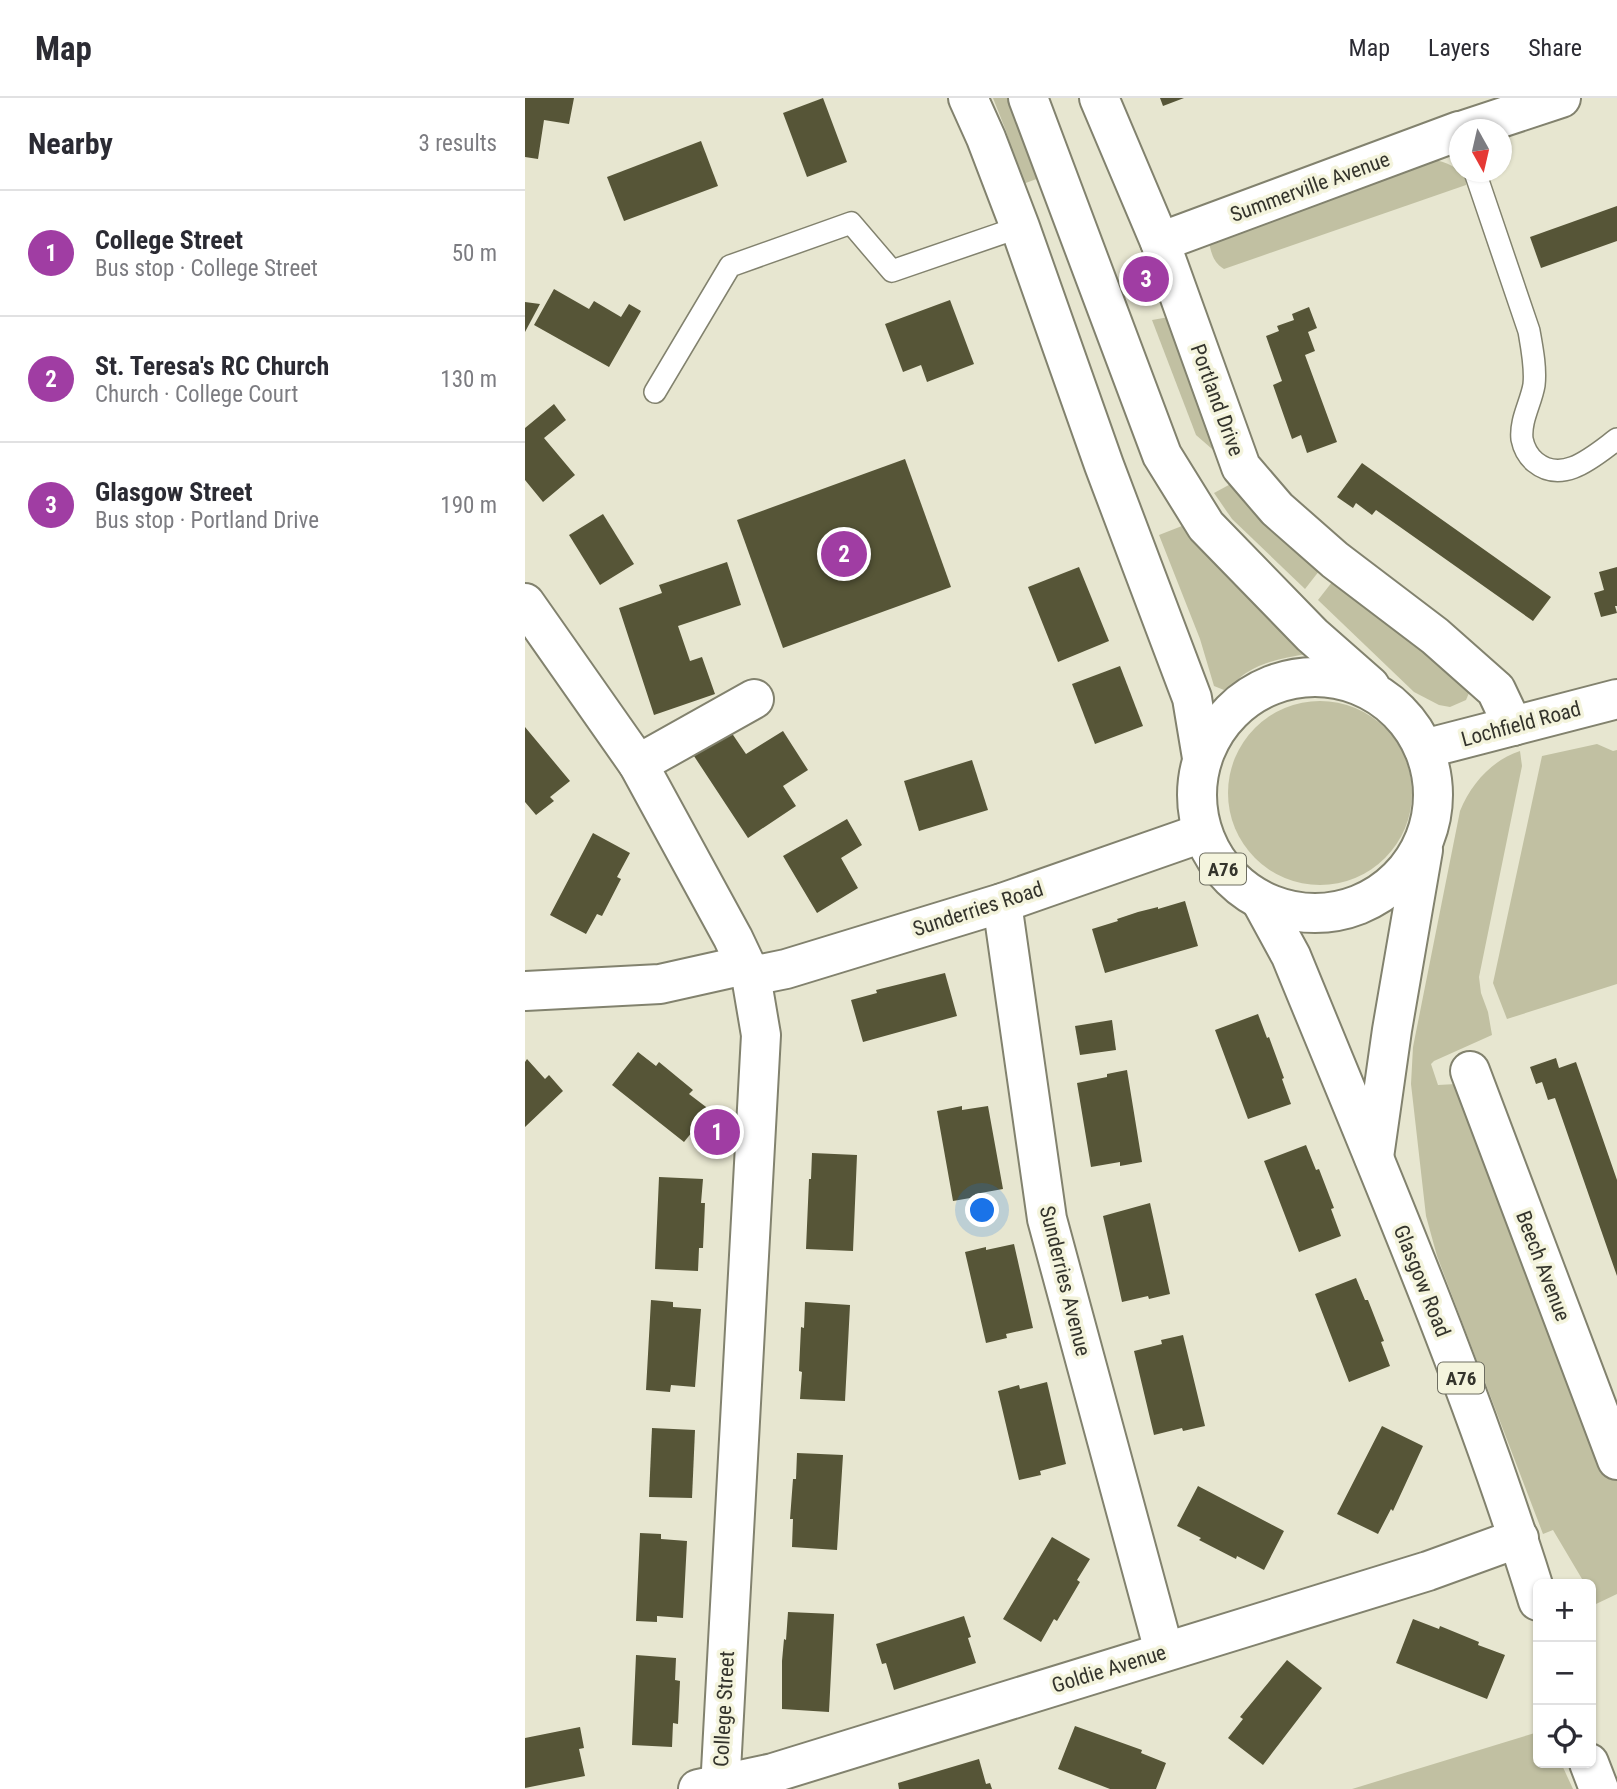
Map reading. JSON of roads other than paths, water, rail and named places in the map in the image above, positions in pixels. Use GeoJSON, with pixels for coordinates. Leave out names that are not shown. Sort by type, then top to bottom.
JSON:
{"type":"FeatureCollection","features":[{"type":"Feature","properties":{"kind":"street","name":"A76"},"geometry":{"type":"LineString","coordinates":[[968,98],[1020,227],[1104,465],[1192,698],[1202,758],[1196,796],[1202,833],[1216,860],[1229,876],[1261,901],[1298,913],[1337,912],[1374,899],[1404,874],[1425,841],[1433,811],[1433,779],[1424,749],[1407,721],[1312,635],[1206,526],[1162,455],[1028,98]]}},
{"type":"Feature","properties":{"kind":"street","name":"Portland Drive"},"geometry":{"type":"LineString","coordinates":[[1099,98],[1160,242],[1241,467],[1277,509],[1335,560],[1435,636],[1496,690],[1513,726]]}},
{"type":"Feature","properties":{"kind":"street","name":"Summerville Avenue"},"geometry":{"type":"LineString","coordinates":[[1496,119],[1561,98]]}},
{"type":"Feature","properties":{"kind":"street","name":"Summerville Avenue"},"geometry":{"type":"LineString","coordinates":[[1160,242],[1449,135]]}},
{"type":"Feature","properties":{"kind":"street","name":"College Street"},"geometry":{"type":"LineString","coordinates":[[525,603],[638,764],[748,970],[761,1035],[712,1787]]}},
{"type":"Feature","properties":{"kind":"street","name":"A76"},"geometry":{"type":"LineString","coordinates":[[1202,758],[1219,726],[1245,700],[1278,683],[1315,677],[1351,682],[1384,699]]}},
{"type":"Feature","properties":{"kind":"street"},"geometry":{"type":"LineString","coordinates":[[638,764],[754,699]]}},
{"type":"Feature","properties":{"kind":"street","name":"Lochfield Road"},"geometry":{"type":"LineString","coordinates":[[1424,749],[1617,699]]}},
{"type":"Feature","properties":{"kind":"street","name":"Sunderries Road"},"geometry":{"type":"LineString","coordinates":[[525,991],[660,984],[748,970],[786,969],[1002,903],[1202,833]]}},
{"type":"Feature","properties":{"kind":"street","name":"Glasgow Road"},"geometry":{"type":"LineString","coordinates":[[1374,1159],[1392,1030],[1425,841]]}},
{"type":"Feature","properties":{"kind":"street","name":"Glasgow Road"},"geometry":{"type":"LineString","coordinates":[[1261,901],[1291,956],[1374,1159],[1473,1408],[1533,1584]]}},
{"type":"Feature","properties":{"kind":"street","name":"Sunderries Avenue"},"geometry":{"type":"LineString","coordinates":[[1002,903],[1047,1219],[1164,1651]]}},
{"type":"Feature","properties":{"kind":"street","name":"Beech Avenue"},"geometry":{"type":"LineString","coordinates":[[1470,1070],[1617,1461]]}},
{"type":"Feature","properties":{"kind":"street","name":"Goldie Avenue"},"geometry":{"type":"LineString","coordinates":[[712,1787],[773,1773],[1428,1571],[1519,1538]]}},
{"type":"Feature","properties":{"kind":"street"},"geometry":{"type":"LineString","coordinates":[[1591,1768],[1599,1789]]}},
{"type":"Feature","properties":{"kind":"lane"},"geometry":{"type":"LineString","coordinates":[[1478,182],[1529,331],[1534,385],[1523,423],[1525,452],[1547,470],[1566,470],[1584,462],[1617,439]]}},
{"type":"Feature","properties":{"kind":"lane"},"geometry":{"type":"LineString","coordinates":[[655,392],[730,267],[851,223],[892,271],[1020,227]]}},
{"type":"Feature","properties":{"kind":"place","name":"Glasgow Street"},"geometry":{"type":"Point","coordinates":[1146,279]}},
{"type":"Feature","properties":{"kind":"place","name":"St. Teresa's RC Church"},"geometry":{"type":"Point","coordinates":[844,554]}},
{"type":"Feature","properties":{"kind":"place","name":"College Street"},"geometry":{"type":"Point","coordinates":[717,1132]}}]}
